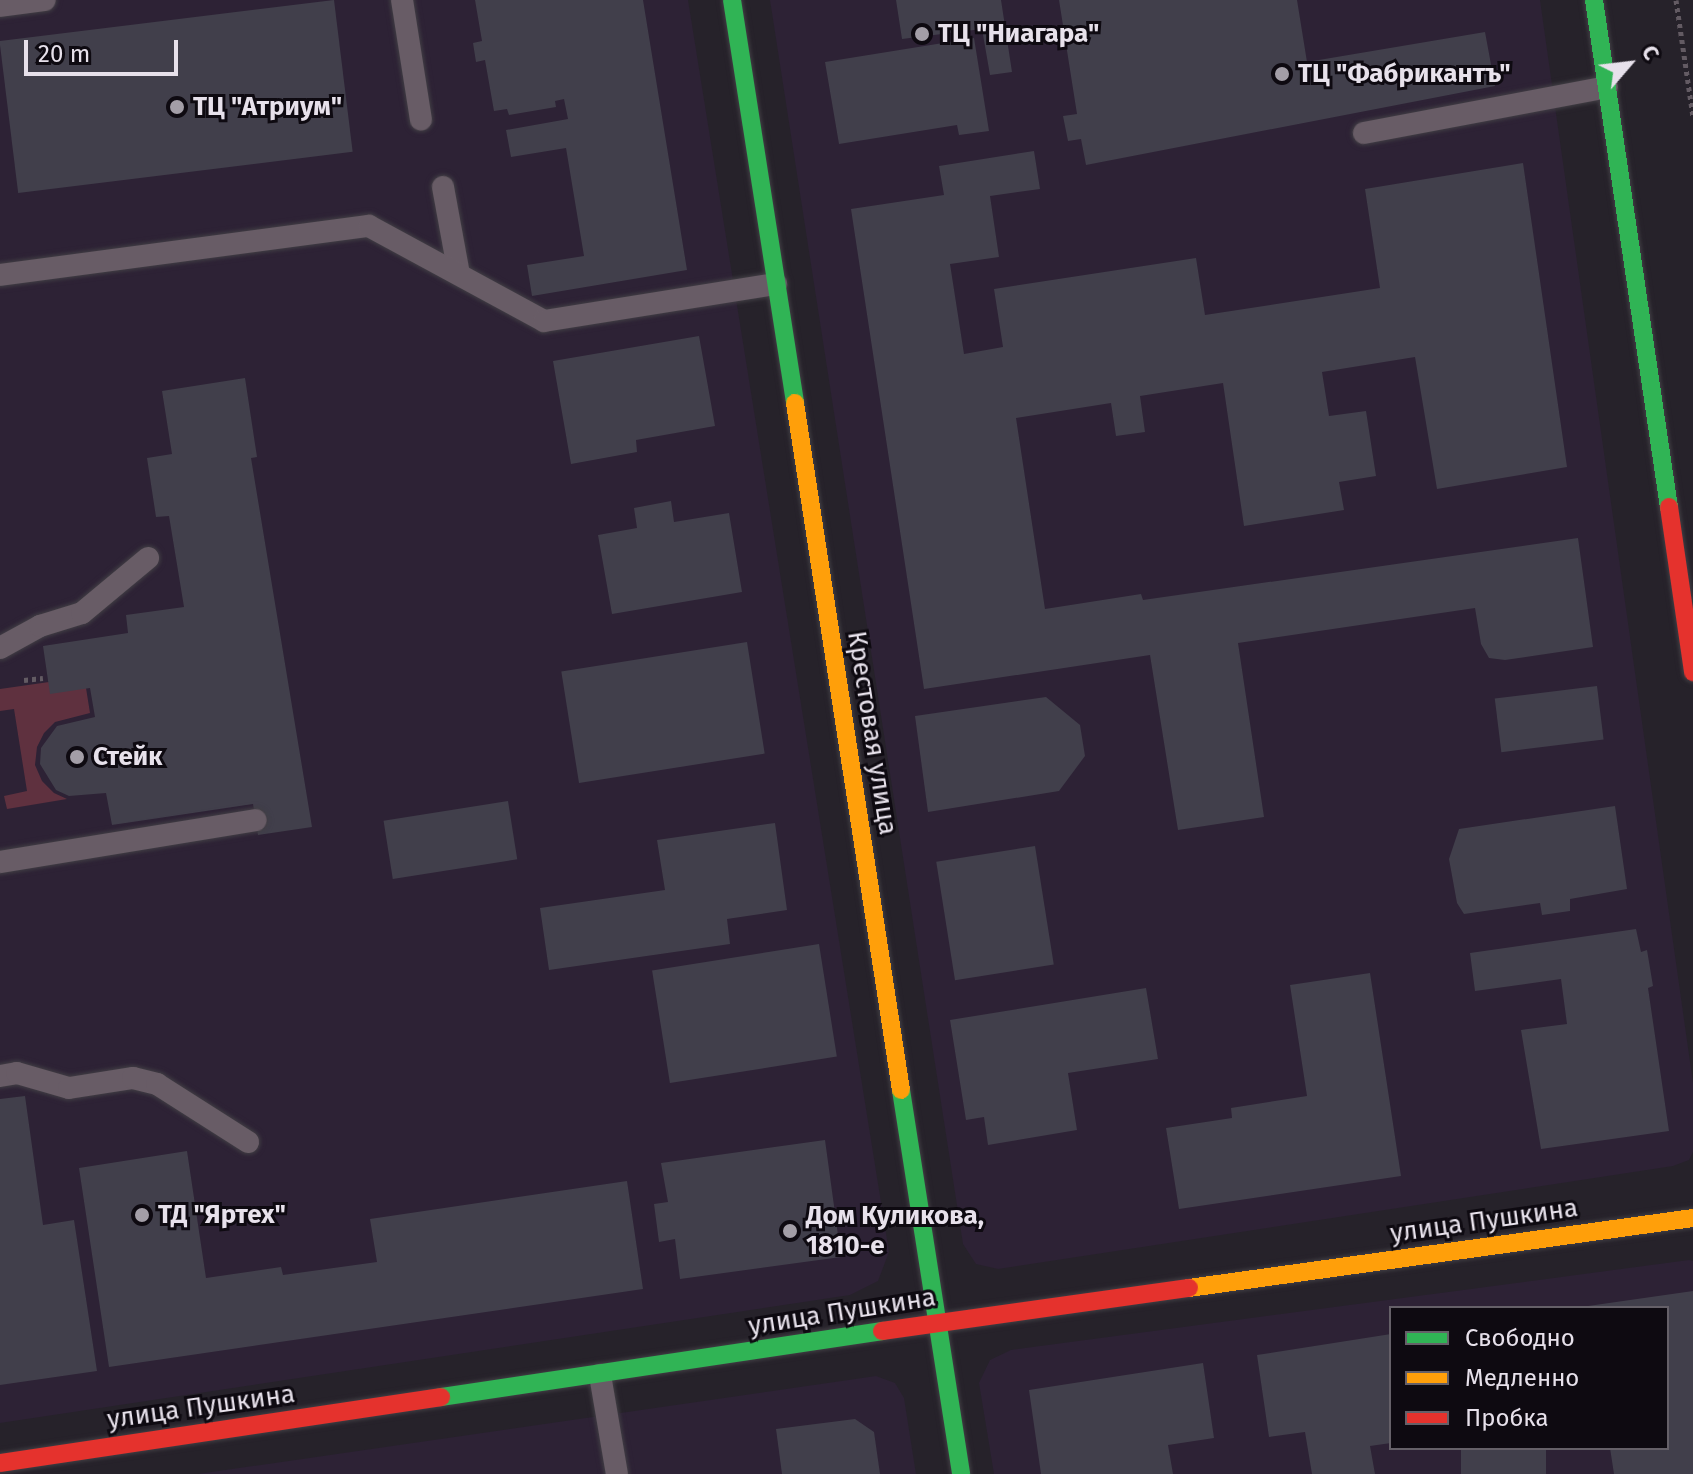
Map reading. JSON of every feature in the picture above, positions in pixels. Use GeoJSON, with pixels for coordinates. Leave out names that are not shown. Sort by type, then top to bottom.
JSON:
{"type":"FeatureCollection","features":[{"type":"Feature","properties":{"kind":"street","name":"Крестовая улица"},"geometry":{"type":"LineString","coordinates":[[732,0],[961,1474]]}},
{"type":"Feature","properties":{"kind":"street"},"geometry":{"type":"LineString","coordinates":[[1594,0],[1693,672]]}},
{"type":"Feature","properties":{"kind":"street","name":"улица Пушкина"},"geometry":{"type":"LineString","coordinates":[[0,1463],[938,1323],[1693,1218]]}},
{"type":"Feature","properties":{"kind":"lane"},"geometry":{"type":"LineString","coordinates":[[0,6],[45,0]]}},
{"type":"Feature","properties":{"kind":"lane"},"geometry":{"type":"LineString","coordinates":[[402,0],[421,120]]}},
{"type":"Feature","properties":{"kind":"lane"},"geometry":{"type":"LineString","coordinates":[[1364,133],[1607,87]]}},
{"type":"Feature","properties":{"kind":"lane"},"geometry":{"type":"LineString","coordinates":[[443,187],[459,274]]}},
{"type":"Feature","properties":{"kind":"lane"},"geometry":{"type":"LineString","coordinates":[[0,275],[369,226],[544,321],[776,284]]}},
{"type":"Feature","properties":{"kind":"lane"},"geometry":{"type":"LineString","coordinates":[[0,648],[40,626],[82,613],[148,558]]}},
{"type":"Feature","properties":{"kind":"lane"},"geometry":{"type":"LineString","coordinates":[[0,862],[256,820]]}},
{"type":"Feature","properties":{"kind":"lane"},"geometry":{"type":"LineString","coordinates":[[0,1076],[17,1073],[69,1088],[133,1078],[157,1084],[248,1142]]}},
{"type":"Feature","properties":{"kind":"lane"},"geometry":{"type":"LineString","coordinates":[[600,1375],[617,1474]]}},
{"type":"Feature","properties":{"kind":"path"},"geometry":{"type":"LineString","coordinates":[[1676,0],[1693,117]]}},
{"type":"Feature","properties":{"kind":"path"},"geometry":{"type":"LineString","coordinates":[[1690,97],[1693,88]]}},
{"type":"Feature","properties":{"kind":"shaded area"},"geometry":{"type":"Polygon","coordinates":[[[0,0],[688,0],[889,1252],[878,1281],[850,1295],[0,1423],[0,0]]]}},
{"type":"Feature","properties":{"kind":"shaded area"},"geometry":{"type":"Polygon","coordinates":[[[770,0],[1540,0],[1693,1083],[1693,1152],[1689,1160],[1673,1166],[998,1269],[976,1264],[963,1244],[770,0]]]}},
{"type":"Feature","properties":{"kind":"shaded area"},"geometry":{"type":"Polygon","coordinates":[[[49,682],[86,688],[90,713],[55,722],[44,733],[37,747],[35,765],[42,781],[54,793],[67,799],[7,809],[4,796],[27,791],[14,709],[0,711],[0,689],[49,682]]]}},
{"type":"Feature","properties":{"kind":"shaded area"},"geometry":{"type":"Polygon","coordinates":[[[1689,1260],[1693,1261],[1693,1474],[994,1474],[979,1383],[990,1360],[1011,1350],[1689,1260]]]}},
{"type":"Feature","properties":{"kind":"shaded area"},"geometry":{"type":"Polygon","coordinates":[[[876,1376],[895,1383],[904,1398],[916,1474],[198,1474],[876,1376]]]}},
{"type":"Feature","properties":{"kind":"building","name":"ТЦ \"Атриум\""},"geometry":{"type":"Polygon","coordinates":[[[334,0],[353,152],[18,193],[0,41],[334,0]]]}},
{"type":"Feature","properties":{"kind":"building"},"geometry":{"type":"Polygon","coordinates":[[[475,0],[643,0],[687,270],[532,296],[527,265],[584,256],[566,148],[511,157],[506,130],[568,119],[564,99],[555,101],[556,107],[509,115],[507,109],[494,111],[485,60],[476,62],[473,43],[482,41],[475,0]]]}},
{"type":"Feature","properties":{"kind":"building","name":"ТЦ \"Ниагара\""},"geometry":{"type":"Polygon","coordinates":[[[896,0],[1001,0],[1012,72],[990,75],[982,29],[902,39],[896,0]]]}},
{"type":"Feature","properties":{"kind":"building","name":"ТЦ \"Фабрикантъ\""},"geometry":{"type":"Polygon","coordinates":[[[1059,0],[1297,0],[1307,62],[1485,32],[1495,86],[1086,165],[1081,139],[1068,141],[1063,116],[1077,114],[1059,0]]]}},
{"type":"Feature","properties":{"kind":"building"},"geometry":{"type":"Polygon","coordinates":[[[974,38],[989,131],[959,135],[957,125],[839,144],[825,62],[974,38]]]}},
{"type":"Feature","properties":{"kind":"building"},"geometry":{"type":"Polygon","coordinates":[[[1034,151],[1040,189],[990,196],[999,257],[950,264],[964,354],[1003,347],[994,289],[1196,258],[1205,315],[1380,288],[1365,189],[1523,163],[1567,467],[1437,489],[1415,357],[1322,372],[1329,416],[1366,411],[1376,476],[1339,482],[1344,510],[1244,526],[1223,383],[1140,396],[1145,432],[1116,436],[1111,403],[1016,418],[1045,609],[1141,594],[1143,600],[1578,538],[1593,647],[1505,660],[1489,658],[1481,644],[1475,608],[1238,643],[1264,817],[1178,830],[1150,655],[924,689],[851,209],[944,195],[939,166],[1034,151]]]}},
{"type":"Feature","properties":{"kind":"building"},"geometry":{"type":"Polygon","coordinates":[[[699,336],[715,426],[636,440],[637,452],[571,464],[553,361],[699,336]]]}},
{"type":"Feature","properties":{"kind":"building"},"geometry":{"type":"Polygon","coordinates":[[[245,378],[257,457],[251,458],[312,827],[258,835],[253,804],[112,825],[106,793],[69,796],[56,790],[40,764],[41,748],[57,726],[95,717],[90,688],[50,694],[43,646],[128,633],[126,615],[184,607],[169,516],[156,517],[147,458],[172,454],[162,391],[245,378]]]}},
{"type":"Feature","properties":{"kind":"building"},"geometry":{"type":"Polygon","coordinates":[[[671,501],[674,522],[729,513],[742,592],[612,614],[598,535],[637,528],[634,508],[671,501]]]}},
{"type":"Feature","properties":{"kind":"building"},"geometry":{"type":"Polygon","coordinates":[[[747,642],[765,754],[579,783],[561,671],[747,642]]]}},
{"type":"Feature","properties":{"kind":"building"},"geometry":{"type":"Polygon","coordinates":[[[1597,686],[1604,740],[1501,752],[1495,699],[1597,686]]]}},
{"type":"Feature","properties":{"kind":"building"},"geometry":{"type":"Polygon","coordinates":[[[1046,697],[1080,725],[1085,756],[1059,791],[928,812],[915,716],[1046,697]]]}},
{"type":"Feature","properties":{"kind":"building"},"geometry":{"type":"Polygon","coordinates":[[[508,801],[517,859],[393,879],[384,821],[508,801]]]}},
{"type":"Feature","properties":{"kind":"building"},"geometry":{"type":"Polygon","coordinates":[[[1615,806],[1627,889],[1570,899],[1570,911],[1542,915],[1540,903],[1464,914],[1457,903],[1449,859],[1459,829],[1615,806]]]}},
{"type":"Feature","properties":{"kind":"building"},"geometry":{"type":"Polygon","coordinates":[[[775,823],[787,910],[727,919],[730,944],[549,970],[540,908],[665,890],[657,840],[775,823]]]}},
{"type":"Feature","properties":{"kind":"building"},"geometry":{"type":"Polygon","coordinates":[[[1035,846],[1054,965],[955,980],[936,862],[1035,846]]]}},
{"type":"Feature","properties":{"kind":"building"},"geometry":{"type":"Polygon","coordinates":[[[1636,929],[1641,952],[1647,950],[1653,986],[1648,988],[1669,1131],[1541,1149],[1521,1030],[1567,1024],[1561,979],[1475,991],[1470,953],[1636,929]]]}},
{"type":"Feature","properties":{"kind":"building"},"geometry":{"type":"Polygon","coordinates":[[[819,944],[837,1057],[670,1083],[652,970],[819,944]]]}},
{"type":"Feature","properties":{"kind":"building"},"geometry":{"type":"Polygon","coordinates":[[[1370,973],[1401,1176],[1179,1209],[1166,1128],[1232,1118],[1231,1108],[1307,1096],[1290,985],[1370,973]]]}},
{"type":"Feature","properties":{"kind":"building"},"geometry":{"type":"Polygon","coordinates":[[[1146,988],[1158,1059],[1068,1073],[1077,1130],[988,1145],[984,1117],[966,1120],[950,1020],[1146,988]]]}},
{"type":"Feature","properties":{"kind":"building"},"geometry":{"type":"Polygon","coordinates":[[[25,1096],[43,1225],[74,1220],[97,1371],[0,1385],[0,1099],[25,1096]]]}},
{"type":"Feature","properties":{"kind":"building"},"geometry":{"type":"Polygon","coordinates":[[[825,1140],[841,1257],[680,1279],[675,1239],[659,1242],[654,1204],[668,1202],[661,1163],[825,1140]]]}},
{"type":"Feature","properties":{"kind":"building"},"geometry":{"type":"Polygon","coordinates":[[[187,1151],[206,1278],[281,1267],[283,1275],[377,1262],[370,1219],[627,1181],[643,1289],[109,1367],[79,1168],[187,1151]]]}},
{"type":"Feature","properties":{"kind":"building"},"geometry":{"type":"Polygon","coordinates":[[[1693,1291],[1693,1474],[1614,1474],[1610,1450],[1669,1450],[1669,1306],[1588,1306],[1693,1291]]]}},
{"type":"Feature","properties":{"kind":"building"},"geometry":{"type":"Polygon","coordinates":[[[1389,1334],[1389,1443],[1370,1446],[1375,1474],[1312,1474],[1305,1432],[1269,1437],[1257,1355],[1389,1334]]]}},
{"type":"Feature","properties":{"kind":"building"},"geometry":{"type":"Polygon","coordinates":[[[1203,1363],[1214,1438],[1168,1445],[1173,1474],[1041,1474],[1029,1390],[1203,1363]]]}},
{"type":"Feature","properties":{"kind":"building"},"geometry":{"type":"Polygon","coordinates":[[[855,1419],[874,1432],[880,1474],[782,1474],[776,1429],[855,1419]]]}},
{"type":"Feature","properties":{"kind":"building"},"geometry":{"type":"Polygon","coordinates":[[[1461,1450],[1546,1450],[1546,1474],[1461,1474],[1461,1450]]]}},
{"type":"Feature","properties":{"kind":"traffic: fast"},"geometry":{"type":"LineString","coordinates":[[732,0],[795,403]]}},
{"type":"Feature","properties":{"kind":"traffic: fast"},"geometry":{"type":"LineString","coordinates":[[1594,0],[1669,507]]}},
{"type":"Feature","properties":{"kind":"traffic: fast"},"geometry":{"type":"LineString","coordinates":[[901,1090],[961,1474]]}},
{"type":"Feature","properties":{"kind":"traffic: fast"},"geometry":{"type":"LineString","coordinates":[[441,1397],[882,1331]]}},
{"type":"Feature","properties":{"kind":"traffic: slow"},"geometry":{"type":"LineString","coordinates":[[795,403],[901,1090]]}},
{"type":"Feature","properties":{"kind":"traffic: slow"},"geometry":{"type":"LineString","coordinates":[[1189,1288],[1693,1218]]}},
{"type":"Feature","properties":{"kind":"traffic: jam"},"geometry":{"type":"LineString","coordinates":[[1669,507],[1693,672]]}},
{"type":"Feature","properties":{"kind":"traffic: jam"},"geometry":{"type":"LineString","coordinates":[[882,1331],[1189,1288]]}},
{"type":"Feature","properties":{"kind":"traffic: jam"},"geometry":{"type":"LineString","coordinates":[[0,1463],[441,1397]]}},
{"type":"Feature","properties":{"kind":"place","name":"ТЦ \"Ниагара\""},"geometry":{"type":"Point","coordinates":[922,34]}},
{"type":"Feature","properties":{"kind":"place","name":"ТЦ \"Фабрикантъ\""},"geometry":{"type":"Point","coordinates":[1282,74]}},
{"type":"Feature","properties":{"kind":"place","name":"ТЦ \"Атриум\""},"geometry":{"type":"Point","coordinates":[177,107]}},
{"type":"Feature","properties":{"kind":"place","name":"Стейк"},"geometry":{"type":"Point","coordinates":[77,757]}},
{"type":"Feature","properties":{"kind":"place","name":"ТД \"Яртех\""},"geometry":{"type":"Point","coordinates":[142,1215]}},
{"type":"Feature","properties":{"kind":"place","name":"Дом Куликова, 1810-е"},"geometry":{"type":"Point","coordinates":[790,1231]}}]}
